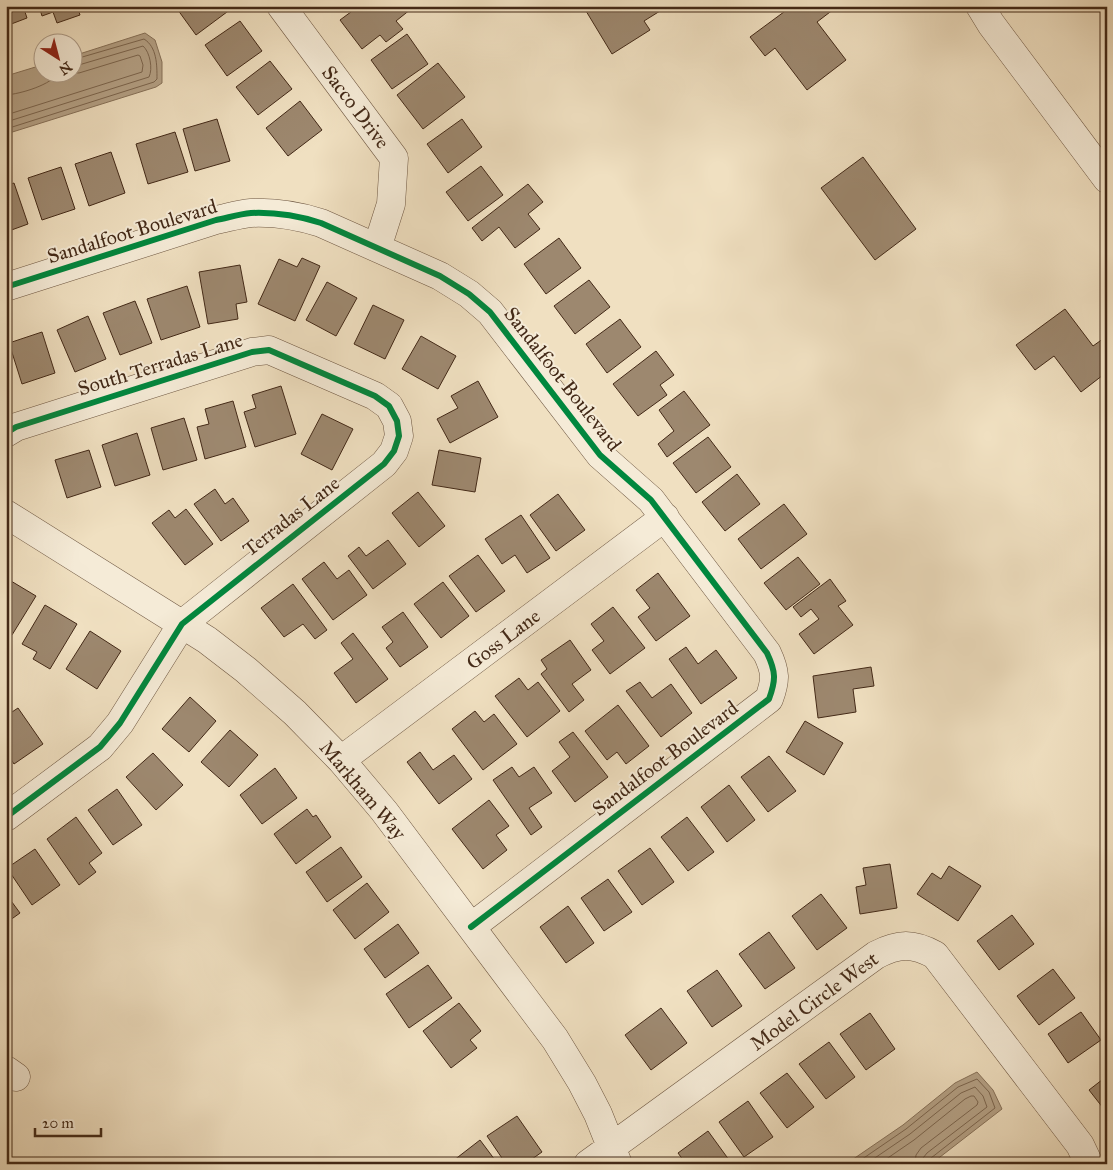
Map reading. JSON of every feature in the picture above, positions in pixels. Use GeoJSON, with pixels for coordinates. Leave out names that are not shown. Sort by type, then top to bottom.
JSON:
{"type":"FeatureCollection","features":[{"type":"Feature","properties":{"kind":"street","name":"Sacco Drive"},"geometry":{"type":"LineString","coordinates":[[281,6],[394,158],[391,204],[377,248]]}},
{"type":"Feature","properties":{"kind":"street"},"geometry":{"type":"LineString","coordinates":[[980,6],[991,24],[1107,179]]}},
{"type":"Feature","properties":{"kind":"street","name":"Sandalfoot Boulevard"},"geometry":{"type":"LineString","coordinates":[[6,287],[216,220],[250,214],[278,214],[321,223],[440,276],[469,294],[490,312],[600,455],[639,487],[664,517],[767,654],[774,668],[775,684],[769,699],[471,927]]}},
{"type":"Feature","properties":{"kind":"street","name":"South Terradas Lane"},"geometry":{"type":"LineString","coordinates":[[6,434],[16,427],[242,355],[269,350],[376,396],[389,406],[397,422]]}},
{"type":"Feature","properties":{"kind":"street","name":"Terradas Lane"},"geometry":{"type":"LineString","coordinates":[[6,816],[100,747],[120,723],[182,624],[384,464],[394,451],[399,436],[397,422]]}},
{"type":"Feature","properties":{"kind":"street","name":"Markham Way"},"geometry":{"type":"LineString","coordinates":[[6,514],[182,624],[246,670],[295,714],[341,760],[384,811],[555,1040],[598,1114],[614,1156]]}},
{"type":"Feature","properties":{"kind":"street","name":"Goss Lane"},"geometry":{"type":"LineString","coordinates":[[341,760],[664,517]]}},
{"type":"Feature","properties":{"kind":"street","name":"Model Circle West"},"geometry":{"type":"LineString","coordinates":[[588,1164],[614,1156],[876,955],[890,948],[905,945],[921,948],[935,955],[1080,1145],[1089,1164]]}},
{"type":"Feature","properties":{"kind":"water"},"geometry":{"type":"Polygon","coordinates":[[[145,33],[155,40],[162,62],[162,83],[156,87],[6,134],[6,76],[32,68],[32,82],[82,82],[82,53],[145,33]]]}},
{"type":"Feature","properties":{"kind":"water"},"geometry":{"type":"Polygon","coordinates":[[[977,1072],[993,1090],[1002,1109],[931,1164],[846,1164],[903,1125],[955,1083],[977,1072]]]}},
{"type":"Feature","properties":{"kind":"building"},"geometry":{"type":"Polygon","coordinates":[[[6,6],[31,6],[24,9],[27,18],[6,26],[6,6]]]}},
{"type":"Feature","properties":{"kind":"building"},"geometry":{"type":"Polygon","coordinates":[[[39,6],[77,6],[80,15],[57,23],[53,12],[42,16],[39,6]]]}},
{"type":"Feature","properties":{"kind":"building"},"geometry":{"type":"Polygon","coordinates":[[[175,6],[229,6],[231,9],[196,35],[175,6]]]}},
{"type":"Feature","properties":{"kind":"building"},"geometry":{"type":"Polygon","coordinates":[[[359,6],[409,6],[411,9],[396,21],[403,29],[386,42],[380,35],[362,49],[340,20],[359,6]]]}},
{"type":"Feature","properties":{"kind":"building"},"geometry":{"type":"Polygon","coordinates":[[[583,6],[668,6],[644,21],[650,30],[612,54],[583,6]]]}},
{"type":"Feature","properties":{"kind":"building"},"geometry":{"type":"Polygon","coordinates":[[[792,6],[832,6],[834,9],[817,22],[846,60],[807,90],[775,48],[765,56],[750,37],[792,6]]]}},
{"type":"Feature","properties":{"kind":"building"},"geometry":{"type":"Polygon","coordinates":[[[240,21],[262,51],[227,76],[205,45],[240,21]]]}},
{"type":"Feature","properties":{"kind":"building"},"geometry":{"type":"Polygon","coordinates":[[[407,34],[428,64],[392,89],[371,60],[407,34]]]}},
{"type":"Feature","properties":{"kind":"building"},"geometry":{"type":"Polygon","coordinates":[[[270,61],[292,89],[258,115],[236,87],[270,61]]]}},
{"type":"Feature","properties":{"kind":"building"},"geometry":{"type":"Polygon","coordinates":[[[438,63],[465,97],[423,129],[397,95],[438,63]]]}},
{"type":"Feature","properties":{"kind":"building"},"geometry":{"type":"Polygon","coordinates":[[[300,101],[322,130],[288,156],[266,128],[300,101]]]}},
{"type":"Feature","properties":{"kind":"building"},"geometry":{"type":"Polygon","coordinates":[[[217,119],[230,161],[195,171],[183,129],[217,119]]]}},
{"type":"Feature","properties":{"kind":"building"},"geometry":{"type":"Polygon","coordinates":[[[462,119],[482,147],[448,173],[427,144],[462,119]]]}},
{"type":"Feature","properties":{"kind":"building"},"geometry":{"type":"Polygon","coordinates":[[[175,132],[188,172],[148,184],[136,144],[175,132]]]}},
{"type":"Feature","properties":{"kind":"building"},"geometry":{"type":"Polygon","coordinates":[[[111,152],[125,193],[89,206],[75,164],[111,152]]]}},
{"type":"Feature","properties":{"kind":"building"},"geometry":{"type":"Polygon","coordinates":[[[863,157],[916,229],[875,260],[821,188],[863,157]]]}},
{"type":"Feature","properties":{"kind":"building"},"geometry":{"type":"Polygon","coordinates":[[[481,166],[503,195],[468,221],[446,192],[481,166]]]}},
{"type":"Feature","properties":{"kind":"building"},"geometry":{"type":"Polygon","coordinates":[[[61,167],[75,209],[42,220],[28,178],[61,167]]]}},
{"type":"Feature","properties":{"kind":"building"},"geometry":{"type":"Polygon","coordinates":[[[14,183],[28,224],[6,232],[6,186],[14,183]]]}},
{"type":"Feature","properties":{"kind":"building"},"geometry":{"type":"Polygon","coordinates":[[[528,184],[543,202],[528,214],[540,229],[515,248],[499,227],[482,241],[472,228],[528,184]]]}},
{"type":"Feature","properties":{"kind":"building"},"geometry":{"type":"Polygon","coordinates":[[[559,238],[581,268],[546,294],[524,264],[559,238]]]}},
{"type":"Feature","properties":{"kind":"building"},"geometry":{"type":"Polygon","coordinates":[[[302,258],[320,266],[295,321],[258,304],[279,259],[297,267],[302,258]]]}},
{"type":"Feature","properties":{"kind":"building"},"geometry":{"type":"Polygon","coordinates":[[[240,265],[247,302],[236,304],[238,319],[208,324],[199,272],[240,265]]]}},
{"type":"Feature","properties":{"kind":"building"},"geometry":{"type":"Polygon","coordinates":[[[589,280],[610,307],[575,334],[554,306],[589,280]]]}},
{"type":"Feature","properties":{"kind":"building"},"geometry":{"type":"Polygon","coordinates":[[[327,282],[357,298],[336,336],[306,320],[327,282]]]}},
{"type":"Feature","properties":{"kind":"building"},"geometry":{"type":"Polygon","coordinates":[[[187,286],[200,327],[161,340],[147,299],[187,286]]]}},
{"type":"Feature","properties":{"kind":"building"},"geometry":{"type":"Polygon","coordinates":[[[135,301],[152,343],[120,355],[103,313],[135,301]]]}},
{"type":"Feature","properties":{"kind":"building"},"geometry":{"type":"Polygon","coordinates":[[[373,305],[404,320],[385,359],[354,344],[373,305]]]}},
{"type":"Feature","properties":{"kind":"building"},"geometry":{"type":"Polygon","coordinates":[[[1065,309],[1093,346],[1107,336],[1107,372],[1081,392],[1054,356],[1035,370],[1016,345],[1065,309]]]}},
{"type":"Feature","properties":{"kind":"building"},"geometry":{"type":"Polygon","coordinates":[[[88,316],[106,359],[75,372],[57,330],[88,316]]]}},
{"type":"Feature","properties":{"kind":"building"},"geometry":{"type":"Polygon","coordinates":[[[620,319],[641,347],[607,373],[586,344],[620,319]]]}},
{"type":"Feature","properties":{"kind":"building"},"geometry":{"type":"Polygon","coordinates":[[[42,332],[55,373],[22,384],[9,343],[42,332]]]}},
{"type":"Feature","properties":{"kind":"building"},"geometry":{"type":"Polygon","coordinates":[[[421,336],[456,356],[438,389],[402,369],[421,336]]]}},
{"type":"Feature","properties":{"kind":"building"},"geometry":{"type":"Polygon","coordinates":[[[656,351],[674,375],[660,385],[667,395],[638,416],[613,384],[656,351]]]}},
{"type":"Feature","properties":{"kind":"building"},"geometry":{"type":"Polygon","coordinates":[[[478,381],[498,417],[450,443],[437,419],[458,408],[451,396],[478,381]]]}},
{"type":"Feature","properties":{"kind":"building"},"geometry":{"type":"Polygon","coordinates":[[[281,386],[296,434],[255,447],[244,412],[256,408],[252,395],[281,386]]]}},
{"type":"Feature","properties":{"kind":"building"},"geometry":{"type":"Polygon","coordinates":[[[684,391],[710,425],[667,457],[658,444],[674,431],[659,410],[684,391]]]}},
{"type":"Feature","properties":{"kind":"building"},"geometry":{"type":"Polygon","coordinates":[[[233,401],[246,447],[205,459],[197,427],[209,424],[205,409],[233,401]]]}},
{"type":"Feature","properties":{"kind":"building"},"geometry":{"type":"Polygon","coordinates":[[[322,414],[353,429],[332,470],[301,454],[322,414]]]}},
{"type":"Feature","properties":{"kind":"building"},"geometry":{"type":"Polygon","coordinates":[[[184,418],[197,460],[163,470],[151,428],[184,418]]]}},
{"type":"Feature","properties":{"kind":"building"},"geometry":{"type":"Polygon","coordinates":[[[137,433],[150,475],[115,486],[102,445],[137,433]]]}},
{"type":"Feature","properties":{"kind":"building"},"geometry":{"type":"Polygon","coordinates":[[[708,437],[731,467],[696,493],[673,463],[708,437]]]}},
{"type":"Feature","properties":{"kind":"building"},"geometry":{"type":"Polygon","coordinates":[[[89,450],[101,487],[67,498],[55,460],[89,450]]]}},
{"type":"Feature","properties":{"kind":"building"},"geometry":{"type":"Polygon","coordinates":[[[439,450],[481,458],[475,492],[432,485],[439,450]]]}},
{"type":"Feature","properties":{"kind":"building"},"geometry":{"type":"Polygon","coordinates":[[[1107,463],[1107,474],[1101,467],[1107,463]]]}},
{"type":"Feature","properties":{"kind":"building"},"geometry":{"type":"Polygon","coordinates":[[[737,474],[760,504],[725,531],[702,502],[737,474]]]}},
{"type":"Feature","properties":{"kind":"building"},"geometry":{"type":"Polygon","coordinates":[[[215,489],[225,504],[233,498],[249,521],[221,541],[194,504],[215,489]]]}},
{"type":"Feature","properties":{"kind":"building"},"geometry":{"type":"Polygon","coordinates":[[[418,492],[445,526],[419,547],[392,513],[418,492]]]}},
{"type":"Feature","properties":{"kind":"building"},"geometry":{"type":"Polygon","coordinates":[[[558,494],[585,530],[556,551],[530,515],[558,494]]]}},
{"type":"Feature","properties":{"kind":"building"},"geometry":{"type":"Polygon","coordinates":[[[784,504],[807,534],[761,569],[738,539],[784,504]]]}},
{"type":"Feature","properties":{"kind":"building"},"geometry":{"type":"Polygon","coordinates":[[[186,509],[213,544],[185,565],[152,523],[169,510],[175,518],[186,509]]]}},
{"type":"Feature","properties":{"kind":"building"},"geometry":{"type":"Polygon","coordinates":[[[521,515],[550,558],[527,573],[515,555],[502,564],[485,539],[521,515]]]}},
{"type":"Feature","properties":{"kind":"building"},"geometry":{"type":"Polygon","coordinates":[[[388,540],[406,564],[373,589],[348,556],[359,547],[366,556],[388,540]]]}},
{"type":"Feature","properties":{"kind":"building"},"geometry":{"type":"Polygon","coordinates":[[[478,555],[505,591],[476,612],[449,576],[478,555]]]}},
{"type":"Feature","properties":{"kind":"building"},"geometry":{"type":"Polygon","coordinates":[[[798,557],[820,584],[786,610],[764,583],[798,557]]]}},
{"type":"Feature","properties":{"kind":"building"},"geometry":{"type":"Polygon","coordinates":[[[324,562],[337,579],[349,570],[367,595],[333,620],[302,579],[324,562]]]}},
{"type":"Feature","properties":{"kind":"building"},"geometry":{"type":"Polygon","coordinates":[[[658,573],[690,616],[656,641],[638,617],[650,608],[636,590],[658,573]]]}},
{"type":"Feature","properties":{"kind":"building"},"geometry":{"type":"Polygon","coordinates":[[[6,578],[36,596],[12,635],[6,632],[6,578]]]}},
{"type":"Feature","properties":{"kind":"building"},"geometry":{"type":"Polygon","coordinates":[[[830,579],[846,601],[838,606],[853,625],[814,654],[799,634],[819,619],[811,609],[801,617],[793,607],[830,579]]]}},
{"type":"Feature","properties":{"kind":"building"},"geometry":{"type":"Polygon","coordinates":[[[443,582],[469,616],[441,638],[414,604],[443,582]]]}},
{"type":"Feature","properties":{"kind":"building"},"geometry":{"type":"Polygon","coordinates":[[[293,584],[327,630],[315,639],[303,624],[284,637],[261,608],[293,584]]]}},
{"type":"Feature","properties":{"kind":"building"},"geometry":{"type":"Polygon","coordinates":[[[45,605],[77,624],[50,669],[33,659],[37,652],[22,644],[45,605]]]}},
{"type":"Feature","properties":{"kind":"building"},"geometry":{"type":"Polygon","coordinates":[[[613,607],[645,648],[610,674],[592,650],[604,641],[591,624],[613,607]]]}},
{"type":"Feature","properties":{"kind":"building"},"geometry":{"type":"Polygon","coordinates":[[[403,612],[428,647],[400,667],[386,648],[393,642],[382,627],[403,612]]]}},
{"type":"Feature","properties":{"kind":"building"},"geometry":{"type":"Polygon","coordinates":[[[90,631],[121,651],[97,689],[66,669],[90,631]]]}},
{"type":"Feature","properties":{"kind":"building"},"geometry":{"type":"Polygon","coordinates":[[[353,633],[388,679],[356,703],[334,673],[353,659],[341,643],[353,633]]]}},
{"type":"Feature","properties":{"kind":"building"},"geometry":{"type":"Polygon","coordinates":[[[570,640],[591,670],[572,684],[584,700],[569,712],[541,674],[547,669],[541,660],[570,640]]]}},
{"type":"Feature","properties":{"kind":"building"},"geometry":{"type":"Polygon","coordinates":[[[686,647],[698,664],[716,650],[737,678],[701,704],[669,659],[686,647]]]}},
{"type":"Feature","properties":{"kind":"building"},"geometry":{"type":"Polygon","coordinates":[[[871,667],[874,686],[853,689],[856,712],[818,718],[813,676],[871,667]]]}},
{"type":"Feature","properties":{"kind":"building"},"geometry":{"type":"Polygon","coordinates":[[[519,678],[528,690],[538,682],[560,711],[527,737],[495,696],[519,678]]]}},
{"type":"Feature","properties":{"kind":"building"},"geometry":{"type":"Polygon","coordinates":[[[640,682],[652,698],[671,684],[692,713],[661,737],[626,691],[640,682]]]}},
{"type":"Feature","properties":{"kind":"building"},"geometry":{"type":"Polygon","coordinates":[[[190,697],[216,721],[189,752],[162,729],[190,697]]]}},
{"type":"Feature","properties":{"kind":"building"},"geometry":{"type":"Polygon","coordinates":[[[618,705],[649,746],[626,764],[617,752],[607,760],[585,731],[618,705]]]}},
{"type":"Feature","properties":{"kind":"building"},"geometry":{"type":"Polygon","coordinates":[[[18,708],[43,744],[14,764],[6,752],[6,716],[18,708]]]}},
{"type":"Feature","properties":{"kind":"building"},"geometry":{"type":"Polygon","coordinates":[[[475,711],[484,722],[494,714],[517,744],[483,770],[452,729],[475,711]]]}},
{"type":"Feature","properties":{"kind":"building"},"geometry":{"type":"Polygon","coordinates":[[[805,721],[843,743],[824,775],[786,752],[805,721]]]}},
{"type":"Feature","properties":{"kind":"building"},"geometry":{"type":"Polygon","coordinates":[[[230,730],[258,755],[229,787],[201,762],[230,730]]]}},
{"type":"Feature","properties":{"kind":"building"},"geometry":{"type":"Polygon","coordinates":[[[573,732],[608,777],[575,802],[552,771],[570,757],[559,742],[573,732]]]}},
{"type":"Feature","properties":{"kind":"building"},"geometry":{"type":"Polygon","coordinates":[[[420,752],[433,770],[454,755],[472,779],[439,804],[407,762],[420,752]]]}},
{"type":"Feature","properties":{"kind":"building"},"geometry":{"type":"Polygon","coordinates":[[[153,753],[183,785],[156,810],[126,777],[153,753]]]}},
{"type":"Feature","properties":{"kind":"building"},"geometry":{"type":"Polygon","coordinates":[[[769,756],[796,791],[768,812],[741,777],[769,756]]]}},
{"type":"Feature","properties":{"kind":"building"},"geometry":{"type":"Polygon","coordinates":[[[512,767],[519,777],[534,767],[552,793],[529,808],[542,827],[531,835],[493,780],[512,767]]]}},
{"type":"Feature","properties":{"kind":"building"},"geometry":{"type":"Polygon","coordinates":[[[275,768],[297,798],[262,824],[240,795],[275,768]]]}},
{"type":"Feature","properties":{"kind":"building"},"geometry":{"type":"Polygon","coordinates":[[[729,785],[755,820],[727,842],[701,807],[729,785]]]}},
{"type":"Feature","properties":{"kind":"building"},"geometry":{"type":"Polygon","coordinates":[[[117,789],[142,825],[113,845],[88,810],[117,789]]]}},
{"type":"Feature","properties":{"kind":"building"},"geometry":{"type":"Polygon","coordinates":[[[489,800],[509,826],[496,835],[507,850],[483,869],[452,829],[489,800]]]}},
{"type":"Feature","properties":{"kind":"building"},"geometry":{"type":"Polygon","coordinates":[[[307,809],[313,817],[316,815],[331,837],[296,864],[274,834],[307,809]]]}},
{"type":"Feature","properties":{"kind":"building"},"geometry":{"type":"Polygon","coordinates":[[[76,817],[102,853],[89,863],[96,872],[79,885],[47,839],[76,817]]]}},
{"type":"Feature","properties":{"kind":"building"},"geometry":{"type":"Polygon","coordinates":[[[687,817],[714,852],[688,871],[661,837],[687,817]]]}},
{"type":"Feature","properties":{"kind":"building"},"geometry":{"type":"Polygon","coordinates":[[[341,847],[362,877],[327,902],[306,872],[341,847]]]}},
{"type":"Feature","properties":{"kind":"building"},"geometry":{"type":"Polygon","coordinates":[[[650,848],[674,882],[642,905],[618,871],[650,848]]]}},
{"type":"Feature","properties":{"kind":"building"},"geometry":{"type":"Polygon","coordinates":[[[35,849],[60,885],[32,905],[7,868],[35,849]]]}},
{"type":"Feature","properties":{"kind":"building"},"geometry":{"type":"Polygon","coordinates":[[[890,864],[897,908],[860,914],[856,887],[866,885],[863,868],[890,864]]]}},
{"type":"Feature","properties":{"kind":"building"},"geometry":{"type":"Polygon","coordinates":[[[949,866],[981,886],[958,921],[917,894],[932,873],[941,879],[949,866]]]}},
{"type":"Feature","properties":{"kind":"building"},"geometry":{"type":"Polygon","coordinates":[[[608,879],[632,912],[604,931],[581,898],[608,879]]]}},
{"type":"Feature","properties":{"kind":"building"},"geometry":{"type":"Polygon","coordinates":[[[367,883],[389,912],[355,939],[333,910],[367,883]]]}},
{"type":"Feature","properties":{"kind":"building"},"geometry":{"type":"Polygon","coordinates":[[[6,894],[20,913],[6,923],[6,894]]]}},
{"type":"Feature","properties":{"kind":"building"},"geometry":{"type":"Polygon","coordinates":[[[821,894],[847,928],[817,950],[792,916],[821,894]]]}},
{"type":"Feature","properties":{"kind":"building"},"geometry":{"type":"Polygon","coordinates":[[[568,906],[594,943],[566,963],[540,927],[568,906]]]}},
{"type":"Feature","properties":{"kind":"building"},"geometry":{"type":"Polygon","coordinates":[[[1012,915],[1034,944],[999,970],[977,941],[1012,915]]]}},
{"type":"Feature","properties":{"kind":"building"},"geometry":{"type":"Polygon","coordinates":[[[398,924],[419,953],[385,978],[364,949],[398,924]]]}},
{"type":"Feature","properties":{"kind":"building"},"geometry":{"type":"Polygon","coordinates":[[[769,932],[795,968],[765,989],[739,954],[769,932]]]}},
{"type":"Feature","properties":{"kind":"building"},"geometry":{"type":"Polygon","coordinates":[[[428,965],[452,998],[409,1028],[386,994],[428,965]]]}},
{"type":"Feature","properties":{"kind":"building"},"geometry":{"type":"Polygon","coordinates":[[[1053,969],[1075,998],[1039,1025],[1017,996],[1053,969]]]}},
{"type":"Feature","properties":{"kind":"building"},"geometry":{"type":"Polygon","coordinates":[[[717,970],[742,1006],[712,1027],[687,991],[717,970]]]}},
{"type":"Feature","properties":{"kind":"building"},"geometry":{"type":"Polygon","coordinates":[[[459,1003],[481,1031],[470,1040],[477,1048],[451,1068],[423,1031],[459,1003]]]}},
{"type":"Feature","properties":{"kind":"building"},"geometry":{"type":"Polygon","coordinates":[[[661,1008],[687,1043],[651,1070],[625,1035],[661,1008]]]}},
{"type":"Feature","properties":{"kind":"building"},"geometry":{"type":"Polygon","coordinates":[[[1081,1012],[1101,1040],[1068,1063],[1048,1034],[1081,1012]]]}},
{"type":"Feature","properties":{"kind":"building"},"geometry":{"type":"Polygon","coordinates":[[[870,1013],[895,1049],[866,1070],[840,1034],[870,1013]]]}},
{"type":"Feature","properties":{"kind":"building"},"geometry":{"type":"Polygon","coordinates":[[[829,1042],[855,1077],[826,1099],[799,1064],[829,1042]]]}},
{"type":"Feature","properties":{"kind":"building"},"geometry":{"type":"Polygon","coordinates":[[[787,1073],[814,1107],[787,1128],[760,1093],[787,1073]]]}},
{"type":"Feature","properties":{"kind":"building"},"geometry":{"type":"Polygon","coordinates":[[[1107,1076],[1107,1113],[1089,1090],[1107,1076]]]}},
{"type":"Feature","properties":{"kind":"building"},"geometry":{"type":"Polygon","coordinates":[[[748,1101],[773,1137],[744,1157],[719,1122],[748,1101]]]}},
{"type":"Feature","properties":{"kind":"building"},"geometry":{"type":"Polygon","coordinates":[[[517,1116],[542,1152],[525,1164],[506,1164],[487,1136],[517,1116]]]}},
{"type":"Feature","properties":{"kind":"building"},"geometry":{"type":"Polygon","coordinates":[[[708,1131],[732,1164],[686,1164],[678,1153],[708,1131]]]}},
{"type":"Feature","properties":{"kind":"building"},"geometry":{"type":"Polygon","coordinates":[[[480,1140],[498,1164],[449,1164],[480,1140]]]}},
{"type":"Feature","properties":{"kind":"cycle path"},"geometry":{"type":"LineString","coordinates":[[6,287],[216,220],[251,213],[287,215],[321,223],[440,276],[469,294],[490,312],[600,455],[651,500],[767,653],[774,676],[769,699],[471,927]]}},
{"type":"Feature","properties":{"kind":"cycle path"},"geometry":{"type":"LineString","coordinates":[[6,433],[16,427],[252,352],[269,350],[375,396],[389,406],[397,421],[399,436],[394,451],[384,464],[182,624],[120,723],[100,747],[6,817]]}}]}
